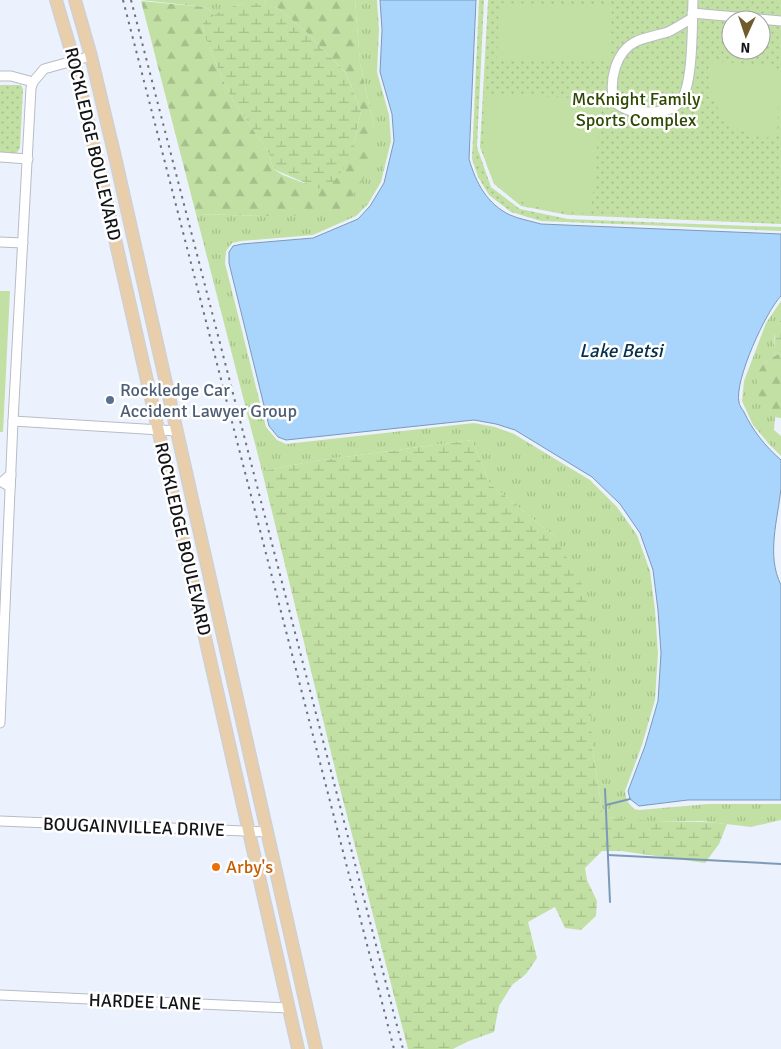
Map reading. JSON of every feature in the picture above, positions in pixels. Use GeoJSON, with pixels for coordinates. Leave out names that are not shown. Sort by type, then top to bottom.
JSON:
{"type":"FeatureCollection","features":[{"type":"Feature","properties":{"kind":"main road","name":"ROCKLEDGE BOULEVARD"},"geometry":{"type":"LineString","coordinates":[[56,0],[74,61],[117,246],[298,1049]]}},
{"type":"Feature","properties":{"kind":"main road","name":"ROCKLEDGE BOULEVARD"},"geometry":{"type":"LineString","coordinates":[[75,0],[91,56],[316,1049]]}},
{"type":"Feature","properties":{"kind":"main road"},"geometry":{"type":"LineString","coordinates":[[117,246],[128,262],[134,268],[140,270]]}},
{"type":"Feature","properties":{"kind":"main road"},"geometry":{"type":"LineString","coordinates":[[124,279],[135,287],[149,309]]}},
{"type":"Feature","properties":{"kind":"main road"},"geometry":{"type":"LineString","coordinates":[[192,578],[209,596],[215,599]]}},
{"type":"Feature","properties":{"kind":"main road"},"geometry":{"type":"LineString","coordinates":[[203,627],[215,637],[227,652]]}},
{"type":"Feature","properties":{"kind":"main road"},"geometry":{"type":"LineString","coordinates":[[289,1008],[299,1014],[312,1031]]}},
{"type":"Feature","properties":{"kind":"street"},"geometry":{"type":"LineString","coordinates":[[693,0],[692,15],[689,73],[686,92],[679,104],[663,112],[625,110],[614,102],[611,89],[614,70],[624,50],[636,41],[668,31],[692,15],[781,21]]}},
{"type":"Feature","properties":{"kind":"street"},"geometry":{"type":"LineString","coordinates":[[0,723],[13,420],[32,85],[44,69],[91,56]]}},
{"type":"Feature","properties":{"kind":"street"},"geometry":{"type":"LineString","coordinates":[[0,76],[11,76],[32,85]]}},
{"type":"Feature","properties":{"kind":"street"},"geometry":{"type":"LineString","coordinates":[[0,157],[28,159]]}},
{"type":"Feature","properties":{"kind":"street"},"geometry":{"type":"LineString","coordinates":[[0,242],[23,243]]}},
{"type":"Feature","properties":{"kind":"street"},"geometry":{"type":"LineString","coordinates":[[13,420],[177,431]]}},
{"type":"Feature","properties":{"kind":"street","name":"BOUGAINVILLEA DRIVE"},"geometry":{"type":"LineString","coordinates":[[0,821],[267,832]]}},
{"type":"Feature","properties":{"kind":"street","name":"HARDEE LANE"},"geometry":{"type":"LineString","coordinates":[[0,995],[289,1008]]}},
{"type":"Feature","properties":{"kind":"green space"},"geometry":{"type":"Polygon","coordinates":[[[141,0],[267,0],[263,5],[250,3],[238,5],[215,15],[205,7],[141,0]]]}},
{"type":"Feature","properties":{"kind":"green space"},"geometry":{"type":"Polygon","coordinates":[[[267,0],[355,0],[360,63],[374,127],[369,170],[352,197],[337,211],[321,215],[196,214],[141,1],[205,7],[215,15],[203,22],[204,35],[230,96],[269,153],[273,169],[283,175],[322,190],[351,158],[361,111],[346,73],[306,32],[278,8],[263,5],[267,0]]]}},
{"type":"Feature","properties":{"kind":"green space"},"geometry":{"type":"Polygon","coordinates":[[[355,0],[377,0],[379,30],[377,72],[389,115],[391,141],[381,182],[368,204],[356,216],[313,235],[241,241],[232,243],[226,251],[225,263],[266,427],[277,440],[286,444],[474,423],[495,427],[514,434],[590,480],[617,507],[637,535],[650,571],[655,610],[658,653],[655,700],[642,745],[625,791],[627,801],[634,809],[639,810],[708,804],[781,804],[781,820],[751,827],[701,821],[632,821],[603,816],[554,536],[490,484],[472,440],[314,461],[262,471],[196,214],[265,216],[374,127],[360,63],[355,0]]]}},
{"type":"Feature","properties":{"kind":"green space"},"geometry":{"type":"Polygon","coordinates":[[[479,0],[484,0],[477,147],[491,187],[520,209],[568,219],[669,223],[668,226],[541,221],[511,212],[489,195],[478,177],[472,159],[479,0]]]}},
{"type":"Feature","properties":{"kind":"green space","name":"McKnight Family Sports Complex"},"geometry":{"type":"Polygon","coordinates":[[[488,0],[781,0],[781,224],[568,215],[521,206],[494,184],[480,147],[488,0]]]}},
{"type":"Feature","properties":{"kind":"green space"},"geometry":{"type":"Polygon","coordinates":[[[250,2],[278,8],[306,32],[346,73],[361,111],[351,158],[330,187],[322,190],[273,169],[269,153],[230,96],[204,35],[203,22],[226,8],[250,2]]]}},
{"type":"Feature","properties":{"kind":"green space"},"geometry":{"type":"Polygon","coordinates":[[[499,3],[612,5],[610,61],[497,59],[499,3]]]}},
{"type":"Feature","properties":{"kind":"green space"},"geometry":{"type":"Polygon","coordinates":[[[709,61],[775,66],[780,72],[777,137],[761,137],[747,133],[734,126],[724,117],[716,105],[711,91],[708,76],[709,61]]]}},
{"type":"Feature","properties":{"kind":"green space"},"geometry":{"type":"Polygon","coordinates":[[[0,85],[21,85],[23,89],[20,148],[16,154],[0,153],[0,85]]]}},
{"type":"Feature","properties":{"kind":"green space"},"geometry":{"type":"Polygon","coordinates":[[[487,94],[594,99],[601,105],[591,213],[557,211],[540,207],[510,195],[498,184],[489,170],[483,145],[487,94]]]}},
{"type":"Feature","properties":{"kind":"green space"},"geometry":{"type":"Polygon","coordinates":[[[669,223],[781,227],[781,231],[668,226],[669,223]]]}},
{"type":"Feature","properties":{"kind":"green space"},"geometry":{"type":"Polygon","coordinates":[[[0,291],[10,291],[3,432],[0,432],[0,291]]]}},
{"type":"Feature","properties":{"kind":"green space"},"geometry":{"type":"Polygon","coordinates":[[[781,301],[781,320],[776,328],[774,337],[775,356],[764,363],[773,417],[775,417],[774,430],[781,436],[781,456],[753,425],[742,401],[744,381],[766,323],[781,301]]]}},
{"type":"Feature","properties":{"kind":"green space"},"geometry":{"type":"Polygon","coordinates":[[[781,320],[781,352],[775,356],[775,327],[781,320]]]}},
{"type":"Feature","properties":{"kind":"green space"},"geometry":{"type":"Polygon","coordinates":[[[781,352],[781,418],[773,417],[759,401],[756,376],[764,363],[781,352]]]}},
{"type":"Feature","properties":{"kind":"green space"},"geometry":{"type":"Polygon","coordinates":[[[472,440],[490,484],[554,536],[588,595],[592,746],[603,816],[634,820],[727,824],[719,844],[705,863],[621,851],[602,851],[585,868],[587,880],[597,901],[596,916],[581,930],[565,928],[555,907],[528,922],[537,958],[526,974],[512,985],[499,1006],[494,1032],[453,1049],[408,1049],[338,781],[262,471],[314,461],[472,440]]]}},
{"type":"Feature","properties":{"kind":"water","name":"Lake Betsi"},"geometry":{"type":"Polygon","coordinates":[[[380,0],[476,0],[469,159],[475,176],[484,192],[502,210],[514,216],[541,224],[781,234],[781,296],[767,316],[752,347],[741,379],[739,392],[740,404],[751,426],[781,460],[781,488],[774,537],[774,562],[781,585],[781,800],[688,800],[639,806],[630,799],[628,791],[645,746],[658,701],[661,653],[658,610],[653,570],[640,533],[620,504],[592,477],[515,430],[474,420],[286,440],[278,437],[269,426],[229,263],[229,252],[233,246],[242,244],[313,238],[358,219],[370,206],[384,183],[394,141],[392,114],[380,72],[382,30],[380,0]]]}},
{"type":"Feature","properties":{"kind":"waterway"},"geometry":{"type":"LineString","coordinates":[[605,789],[610,902]]}},
{"type":"Feature","properties":{"kind":"waterway"},"geometry":{"type":"LineString","coordinates":[[606,805],[630,799]]}},
{"type":"Feature","properties":{"kind":"waterway"},"geometry":{"type":"LineString","coordinates":[[608,855],[781,864]]}},
{"type":"Feature","properties":{"kind":"railway"},"geometry":{"type":"LineString","coordinates":[[123,0],[394,1049]]}},
{"type":"Feature","properties":{"kind":"railway"},"geometry":{"type":"LineString","coordinates":[[131,0],[403,1049]]}},
{"type":"Feature","properties":{"kind":"place","name":"Rockledge Car Accident Lawyer Group"},"geometry":{"type":"Point","coordinates":[110,400]}},
{"type":"Feature","properties":{"kind":"place","name":"Arby's"},"geometry":{"type":"Point","coordinates":[216,867]}}]}
